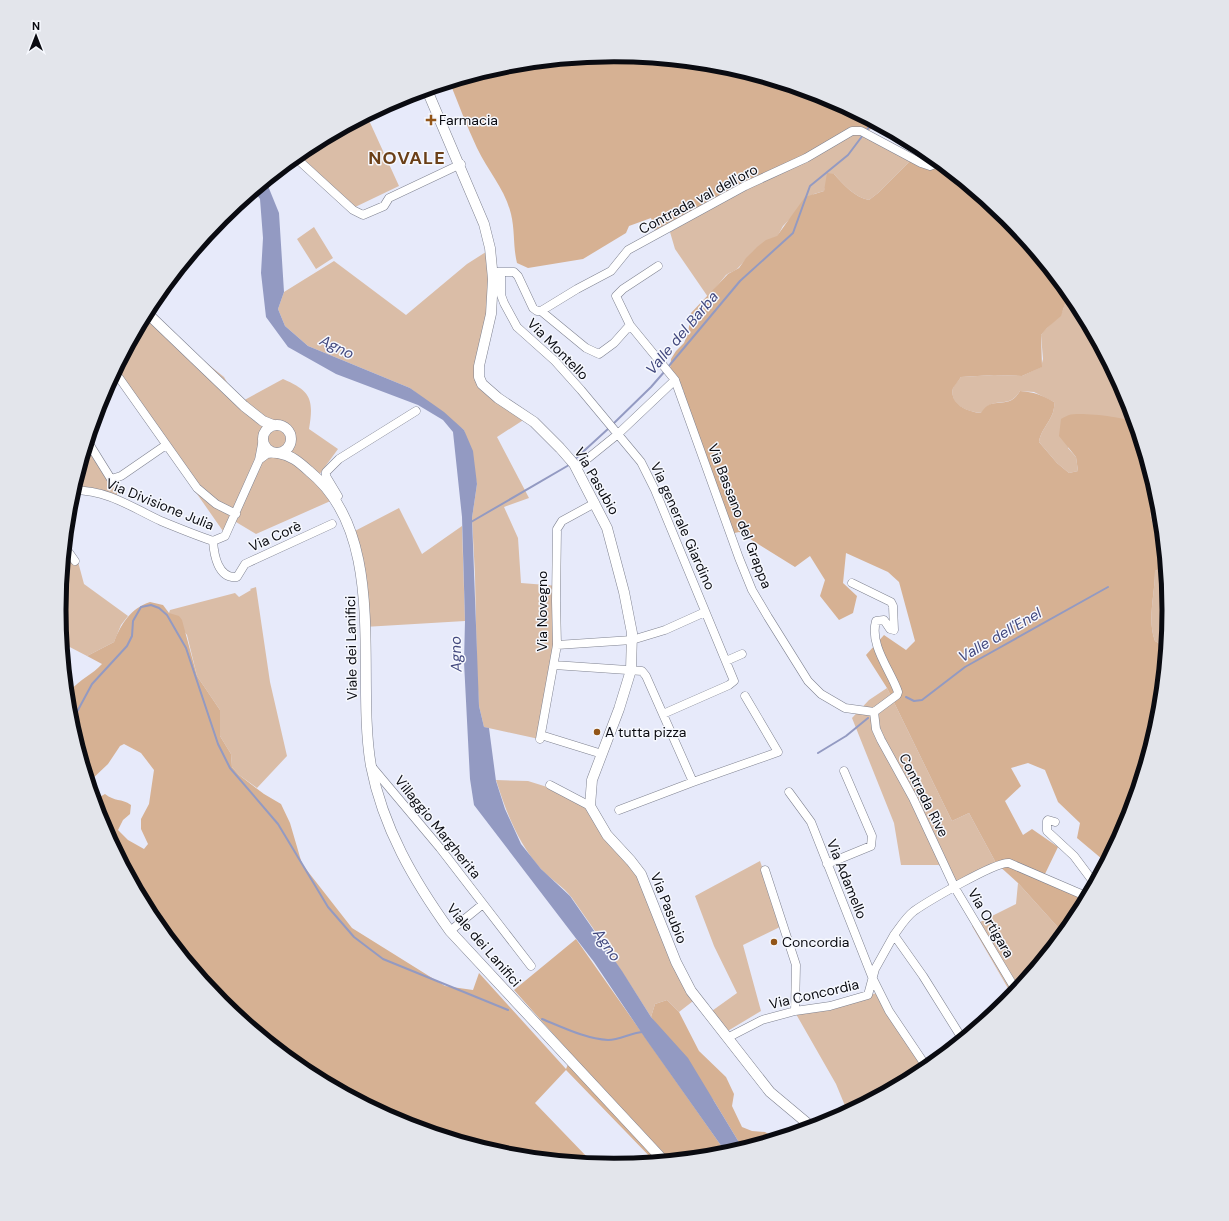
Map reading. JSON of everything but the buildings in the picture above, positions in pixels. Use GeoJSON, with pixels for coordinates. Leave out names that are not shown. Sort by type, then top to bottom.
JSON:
{"type":"FeatureCollection","features":[{"type":"Feature","properties":{"kind":"main road","name":"Via Pasubio"},"geometry":{"type":"LineString","coordinates":[[429,95],[461,164],[484,224],[497,272],[491,314],[478,366],[479,377],[487,389],[534,422],[573,463],[607,528],[613,545],[627,606],[632,640],[631,670],[592,780],[590,806],[607,835],[641,874],[676,962],[691,991],[729,1037],[770,1092],[808,1123]]}},
{"type":"Feature","properties":{"kind":"main road","name":"Viale dei Lanifici"},"geometry":{"type":"LineString","coordinates":[[151,317],[244,406],[263,422],[273,425],[281,425],[288,429],[293,449],[334,499],[351,537],[361,574],[364,599],[366,716],[372,767],[385,815],[397,845],[426,898],[450,931],[660,1157]]}},
{"type":"Feature","properties":{"kind":"main road","name":"Viale dei Lanifici"},"geometry":{"type":"LineString","coordinates":[[244,406],[261,428],[268,450],[290,456],[314,475]]}},
{"type":"Feature","properties":{"kind":"main road"},"geometry":{"type":"LineString","coordinates":[[263,437],[266,431],[273,425]]}},
{"type":"Feature","properties":{"kind":"main road"},"geometry":{"type":"LineString","coordinates":[[277,453],[287,449],[291,441]]}},
{"type":"Feature","properties":{"kind":"street","name":"Contrada val dell'oro"},"geometry":{"type":"LineString","coordinates":[[541,311],[577,289],[611,271],[628,250],[692,217],[732,193],[806,158],[852,131],[864,133],[921,163],[930,166],[934,165]]}},
{"type":"Feature","properties":{"kind":"street"},"geometry":{"type":"LineString","coordinates":[[300,161],[353,210],[363,215],[384,206],[389,198],[461,164]]}},
{"type":"Feature","properties":{"kind":"street","name":"Via Bassano del Grappa"},"geometry":{"type":"LineString","coordinates":[[658,266],[623,289],[616,296],[630,325],[675,380],[752,590],[808,681],[821,694],[845,708],[874,712]]}},
{"type":"Feature","properties":{"kind":"street"},"geometry":{"type":"LineString","coordinates":[[497,272],[514,272],[518,276],[533,308],[537,311],[541,311],[586,348],[599,354],[614,343],[630,325]]}},
{"type":"Feature","properties":{"kind":"street","name":"Via Montello"},"geometry":{"type":"LineString","coordinates":[[497,272],[501,295],[517,327],[555,361],[616,433]]}},
{"type":"Feature","properties":{"kind":"street"},"geometry":{"type":"LineString","coordinates":[[119,377],[197,488],[216,504],[236,514]]}},
{"type":"Feature","properties":{"kind":"street"},"geometry":{"type":"LineString","coordinates":[[573,463],[616,433],[675,380]]}},
{"type":"Feature","properties":{"kind":"street"},"geometry":{"type":"LineString","coordinates":[[334,499],[338,496],[325,474],[330,468],[346,454],[416,411]]}},
{"type":"Feature","properties":{"kind":"street","name":"Via generale Giardino"},"geometry":{"type":"LineString","coordinates":[[616,433],[641,462],[655,490],[734,681],[729,685],[663,714]]}},
{"type":"Feature","properties":{"kind":"street","name":"Via Divisione Julia"},"geometry":{"type":"LineString","coordinates":[[80,491],[99,493],[123,501],[159,520],[213,541],[225,536],[236,514],[258,460],[263,437]]}},
{"type":"Feature","properties":{"kind":"street"},"geometry":{"type":"LineString","coordinates":[[91,447],[112,479],[121,476],[166,445]]}},
{"type":"Feature","properties":{"kind":"street"},"geometry":{"type":"LineString","coordinates":[[258,460],[267,454],[277,453]]}},
{"type":"Feature","properties":{"kind":"street","name":"Via Novegno"},"geometry":{"type":"LineString","coordinates":[[595,503],[562,521],[557,529],[557,645],[542,737],[602,754]]}},
{"type":"Feature","properties":{"kind":"street","name":"Via Corè"},"geometry":{"type":"LineString","coordinates":[[213,541],[216,561],[223,573],[231,578],[237,577],[245,564],[332,524]]}},
{"type":"Feature","properties":{"kind":"street"},"geometry":{"type":"LineString","coordinates":[[69,553],[75,561]]}},
{"type":"Feature","properties":{"kind":"street"},"geometry":{"type":"LineString","coordinates":[[852,583],[888,599],[893,606],[894,630],[890,629],[884,620],[876,621],[874,628],[880,653],[898,692],[897,696],[874,712]]}},
{"type":"Feature","properties":{"kind":"street"},"geometry":{"type":"LineString","coordinates":[[557,645],[632,640],[665,630],[705,612]]}},
{"type":"Feature","properties":{"kind":"street"},"geometry":{"type":"LineString","coordinates":[[726,661],[742,654]]}},
{"type":"Feature","properties":{"kind":"street"},"geometry":{"type":"LineString","coordinates":[[554,665],[642,671],[646,676],[693,782]]}},
{"type":"Feature","properties":{"kind":"street"},"geometry":{"type":"LineString","coordinates":[[619,810],[778,752],[745,696]]}},
{"type":"Feature","properties":{"kind":"street","name":"Contrada Rive"},"geometry":{"type":"LineString","coordinates":[[874,712],[876,729],[881,740],[913,798],[955,888]]}},
{"type":"Feature","properties":{"kind":"street","name":"Villaggio Margherita"},"geometry":{"type":"LineString","coordinates":[[372,767],[440,848],[531,966]]}},
{"type":"Feature","properties":{"kind":"street"},"geometry":{"type":"LineString","coordinates":[[827,864],[871,846],[872,836],[844,771]]}},
{"type":"Feature","properties":{"kind":"street"},"geometry":{"type":"LineString","coordinates":[[550,785],[590,806]]}},
{"type":"Feature","properties":{"kind":"street","name":"Via Adamello"},"geometry":{"type":"LineString","coordinates":[[789,792],[811,822],[873,979],[889,1010],[924,1063]]}},
{"type":"Feature","properties":{"kind":"street"},"geometry":{"type":"LineString","coordinates":[[1049,820],[1047,831],[1074,856],[1092,880]]}},
{"type":"Feature","properties":{"kind":"street","name":"Via Concordia"},"geometry":{"type":"LineString","coordinates":[[729,1037],[762,1020],[795,1011],[830,1006],[868,995],[875,969],[894,935],[912,912],[955,888],[978,873],[1006,862],[1084,895]]}},
{"type":"Feature","properties":{"kind":"street"},"geometry":{"type":"LineString","coordinates":[[765,870],[796,965],[795,1011]]}},
{"type":"Feature","properties":{"kind":"street","name":"Via Ortigara"},"geometry":{"type":"LineString","coordinates":[[955,888],[1013,986]]}},
{"type":"Feature","properties":{"kind":"street"},"geometry":{"type":"LineString","coordinates":[[450,931],[483,904]]}},
{"type":"Feature","properties":{"kind":"street"},"geometry":{"type":"LineString","coordinates":[[894,935],[923,976],[960,1036]]}},
{"type":"Feature","properties":{"kind":"shaded area"},"geometry":{"type":"Polygon","coordinates":[[[614,62],[650,63],[686,67],[756,81],[791,91],[824,104],[873,127],[865,133],[857,132],[711,208],[657,238],[651,218],[629,226],[626,233],[583,259],[528,268],[517,263],[511,214],[505,196],[481,156],[466,124],[452,87],[507,73],[543,67],[579,63],[614,62]]]}},
{"type":"Feature","properties":{"kind":"shaded area"},"geometry":{"type":"Polygon","coordinates":[[[369,120],[399,186],[351,209],[301,161],[340,135],[369,120]]]}},
{"type":"Feature","properties":{"kind":"shaded area"},"geometry":{"type":"Polygon","coordinates":[[[857,132],[912,159],[869,200],[854,193],[834,174],[827,181],[824,191],[814,194],[783,226],[777,237],[760,245],[738,268],[726,275],[708,297],[675,249],[670,232],[711,208],[857,132]]]}},
{"type":"Feature","properties":{"kind":"shaded area"},"geometry":{"type":"Polygon","coordinates":[[[912,159],[931,167],[935,165],[976,198],[1002,223],[1027,249],[1066,299],[1061,316],[1041,335],[1042,367],[1022,376],[994,375],[961,377],[953,388],[954,399],[957,403],[966,409],[981,413],[990,404],[1011,401],[1020,391],[1038,394],[1054,402],[1053,413],[1042,432],[1039,442],[1057,463],[1069,473],[1078,471],[1076,457],[1059,436],[1061,419],[1075,414],[1113,417],[1129,421],[1144,469],[1152,503],[1153,509],[1150,514],[1153,525],[1156,529],[1161,568],[1155,571],[1151,616],[1155,641],[1162,645],[1158,682],[1152,718],[1134,787],[1121,820],[1095,874],[1094,873],[1102,859],[1077,838],[1080,823],[1058,802],[1045,770],[1028,763],[1011,768],[1021,786],[1005,801],[1023,835],[1032,829],[1058,847],[1044,876],[1082,897],[1060,930],[1018,883],[996,863],[969,813],[952,821],[887,688],[866,655],[884,635],[906,650],[915,641],[899,582],[888,572],[846,553],[843,583],[857,596],[853,613],[839,620],[820,596],[825,580],[810,556],[795,567],[739,532],[730,534],[684,404],[684,391],[676,382],[670,369],[671,359],[684,343],[688,333],[691,313],[728,274],[739,268],[757,247],[766,240],[777,236],[805,197],[824,191],[827,173],[834,174],[854,193],[869,200],[912,159]]]}},
{"type":"Feature","properties":{"kind":"shaded area"},"geometry":{"type":"Polygon","coordinates":[[[314,227],[333,258],[316,269],[297,239],[314,227]]]}},
{"type":"Feature","properties":{"kind":"shaded area"},"geometry":{"type":"Polygon","coordinates":[[[489,250],[492,271],[480,377],[528,417],[497,437],[529,498],[504,507],[518,538],[521,583],[559,586],[559,623],[539,739],[484,727],[479,706],[477,672],[472,518],[477,484],[464,430],[410,388],[308,346],[285,326],[278,309],[284,292],[334,261],[406,315],[467,264],[489,250]]]}},
{"type":"Feature","properties":{"kind":"shaded area"},"geometry":{"type":"Polygon","coordinates":[[[1065,298],[1090,336],[1106,368],[1129,422],[1092,415],[1068,448],[1076,457],[1078,471],[1069,473],[1057,463],[1039,442],[1042,432],[1053,413],[1054,402],[1034,392],[1020,391],[1011,400],[991,404],[986,407],[982,413],[961,407],[957,404],[953,394],[953,388],[961,377],[994,375],[1022,376],[1041,367],[1043,359],[1041,335],[1062,312],[1065,298]]]}},
{"type":"Feature","properties":{"kind":"shaded area"},"geometry":{"type":"Polygon","coordinates":[[[152,315],[174,337],[224,377],[239,403],[283,379],[300,388],[305,392],[310,403],[311,410],[309,429],[338,449],[319,475],[335,499],[256,534],[231,519],[225,534],[118,380],[139,336],[152,315]]]}},
{"type":"Feature","properties":{"kind":"shaded area"},"geometry":{"type":"Polygon","coordinates":[[[90,451],[114,482],[117,488],[117,498],[80,491],[90,451]]]}},
{"type":"Feature","properties":{"kind":"shaded area"},"geometry":{"type":"Polygon","coordinates":[[[399,508],[422,554],[462,526],[465,621],[364,627],[351,533],[399,508]]]}},
{"type":"Feature","properties":{"kind":"shaded area"},"geometry":{"type":"Polygon","coordinates":[[[1153,509],[1156,529],[1153,525],[1150,514],[1153,509]]]}},
{"type":"Feature","properties":{"kind":"shaded area"},"geometry":{"type":"Polygon","coordinates":[[[70,548],[77,558],[84,584],[128,616],[121,625],[114,642],[87,656],[67,646],[67,575],[70,548]]]}},
{"type":"Feature","properties":{"kind":"shaded area"},"geometry":{"type":"Polygon","coordinates":[[[1161,568],[1163,610],[1162,645],[1155,641],[1151,616],[1155,571],[1161,568]]]}},
{"type":"Feature","properties":{"kind":"shaded area"},"geometry":{"type":"Polygon","coordinates":[[[256,587],[270,682],[287,756],[257,788],[239,775],[232,767],[231,754],[220,736],[220,710],[197,676],[187,635],[169,613],[170,610],[235,593],[239,597],[251,590],[250,589],[256,587]]]}},
{"type":"Feature","properties":{"kind":"shaded area"},"geometry":{"type":"Polygon","coordinates":[[[150,602],[163,605],[169,613],[179,616],[182,620],[197,676],[220,710],[220,736],[231,754],[232,767],[239,775],[264,794],[281,804],[290,823],[302,864],[352,928],[445,986],[473,990],[479,973],[566,1069],[572,1055],[514,990],[576,939],[723,1148],[651,1158],[566,1070],[535,1103],[588,1158],[543,1154],[473,1140],[438,1130],[405,1117],[340,1086],[281,1046],[253,1023],[202,972],[158,915],[139,885],[123,853],[99,797],[105,794],[131,805],[130,814],[123,820],[118,830],[128,840],[144,849],[148,844],[141,829],[141,819],[149,804],[154,770],[141,753],[124,744],[120,746],[108,764],[93,779],[85,752],[72,689],[102,664],[87,656],[114,642],[123,623],[137,608],[150,602]]]}},
{"type":"Feature","properties":{"kind":"shaded area"},"geometry":{"type":"Polygon","coordinates":[[[887,688],[952,821],[969,813],[996,863],[957,882],[939,865],[901,865],[894,823],[852,718],[869,700],[887,688]]]}},
{"type":"Feature","properties":{"kind":"shaded area"},"geometry":{"type":"Polygon","coordinates":[[[496,780],[528,781],[592,801],[597,820],[641,873],[697,998],[679,1012],[667,1000],[655,1004],[651,1017],[612,956],[572,898],[541,869],[526,849],[519,838],[504,804],[496,780]]]}},
{"type":"Feature","properties":{"kind":"shaded area"},"geometry":{"type":"Polygon","coordinates":[[[760,861],[782,926],[743,945],[761,1011],[726,1032],[709,1013],[737,993],[714,946],[695,896],[760,861]]]}},
{"type":"Feature","properties":{"kind":"shaded area"},"geometry":{"type":"Polygon","coordinates":[[[1018,883],[1060,930],[1027,972],[1009,990],[972,926],[1016,904],[1018,883]]]}},
{"type":"Feature","properties":{"kind":"shaded area"},"geometry":{"type":"Polygon","coordinates":[[[881,992],[927,1061],[889,1086],[846,1107],[836,1084],[796,1014],[881,992]]]}},
{"type":"Feature","properties":{"kind":"shaded area"},"geometry":{"type":"Polygon","coordinates":[[[667,1000],[679,1012],[699,1051],[726,1077],[734,1094],[732,1106],[742,1127],[752,1131],[765,1132],[771,1136],[740,1144],[714,1101],[651,1017],[655,1004],[667,1000]]]}},
{"type":"Feature","properties":{"kind":"water"},"geometry":{"type":"Polygon","coordinates":[[[268,186],[279,213],[284,292],[278,309],[285,326],[308,346],[410,388],[444,412],[464,430],[473,451],[477,484],[472,518],[479,706],[484,727],[489,728],[496,781],[505,809],[521,844],[541,869],[570,896],[622,971],[651,1017],[688,1058],[740,1144],[723,1148],[645,1038],[594,962],[474,805],[470,779],[464,662],[465,621],[462,517],[453,432],[443,420],[418,405],[336,374],[288,347],[266,317],[261,273],[263,238],[260,199],[257,195],[268,186]]]}},
{"type":"Feature","properties":{"kind":"waterway","name":"Valle del Barba"},"geometry":{"type":"LineString","coordinates":[[865,132],[870,126]]}},
{"type":"Feature","properties":{"kind":"waterway","name":"Valle del Barba"},"geometry":{"type":"LineString","coordinates":[[668,367],[740,281],[793,233],[810,186],[848,155],[863,135]]}},
{"type":"Feature","properties":{"kind":"waterway","name":"Valle del Barba"},"geometry":{"type":"LineString","coordinates":[[612,425],[651,387],[665,371]]}},
{"type":"Feature","properties":{"kind":"waterway","name":"Valle del Barba"},"geometry":{"type":"LineString","coordinates":[[574,460],[609,428]]}},
{"type":"Feature","properties":{"kind":"waterway","name":"Valle del Barba"},"geometry":{"type":"LineString","coordinates":[[471,522],[569,465]]}},
{"type":"Feature","properties":{"kind":"waterway","name":"Valle dell'Enel"},"geometry":{"type":"LineString","coordinates":[[906,697],[914,701],[922,700],[965,667],[1108,587]]}},
{"type":"Feature","properties":{"kind":"waterway"},"geometry":{"type":"LineString","coordinates":[[76,713],[92,684],[127,646],[132,636],[133,621],[141,607],[151,605],[159,608],[167,615],[186,648],[218,744],[230,768],[278,824],[328,907],[354,937],[383,959],[508,1010]]}},
{"type":"Feature","properties":{"kind":"waterway","name":"Valle dell'Enel"},"geometry":{"type":"LineString","coordinates":[[818,753],[846,736],[868,718]]}},
{"type":"Feature","properties":{"kind":"waterway"},"geometry":{"type":"LineString","coordinates":[[542,1019],[574,1032],[600,1039],[612,1040],[642,1032]]}},
{"type":"Feature","properties":{"kind":"place","name":"Farmacia"},"geometry":{"type":"Point","coordinates":[431,120]}},
{"type":"Feature","properties":{"kind":"place","name":"A tutta pizza"},"geometry":{"type":"Point","coordinates":[597,732]}},
{"type":"Feature","properties":{"kind":"place","name":"Concordia"},"geometry":{"type":"Point","coordinates":[774,942]}},
{"type":"Feature","properties":{"kind":"district","name":"NOVALE"},"geometry":{"type":"Point","coordinates":[407,158]}},
{"type":"Feature","properties":{"kind":"water label","name":"Agno"},"geometry":{"type":"Point","coordinates":[337,347]}},
{"type":"Feature","properties":{"kind":"water label","name":"Agno"},"geometry":{"type":"Point","coordinates":[456,654]}},
{"type":"Feature","properties":{"kind":"water label","name":"Agno"},"geometry":{"type":"Point","coordinates":[607,945]}}]}
